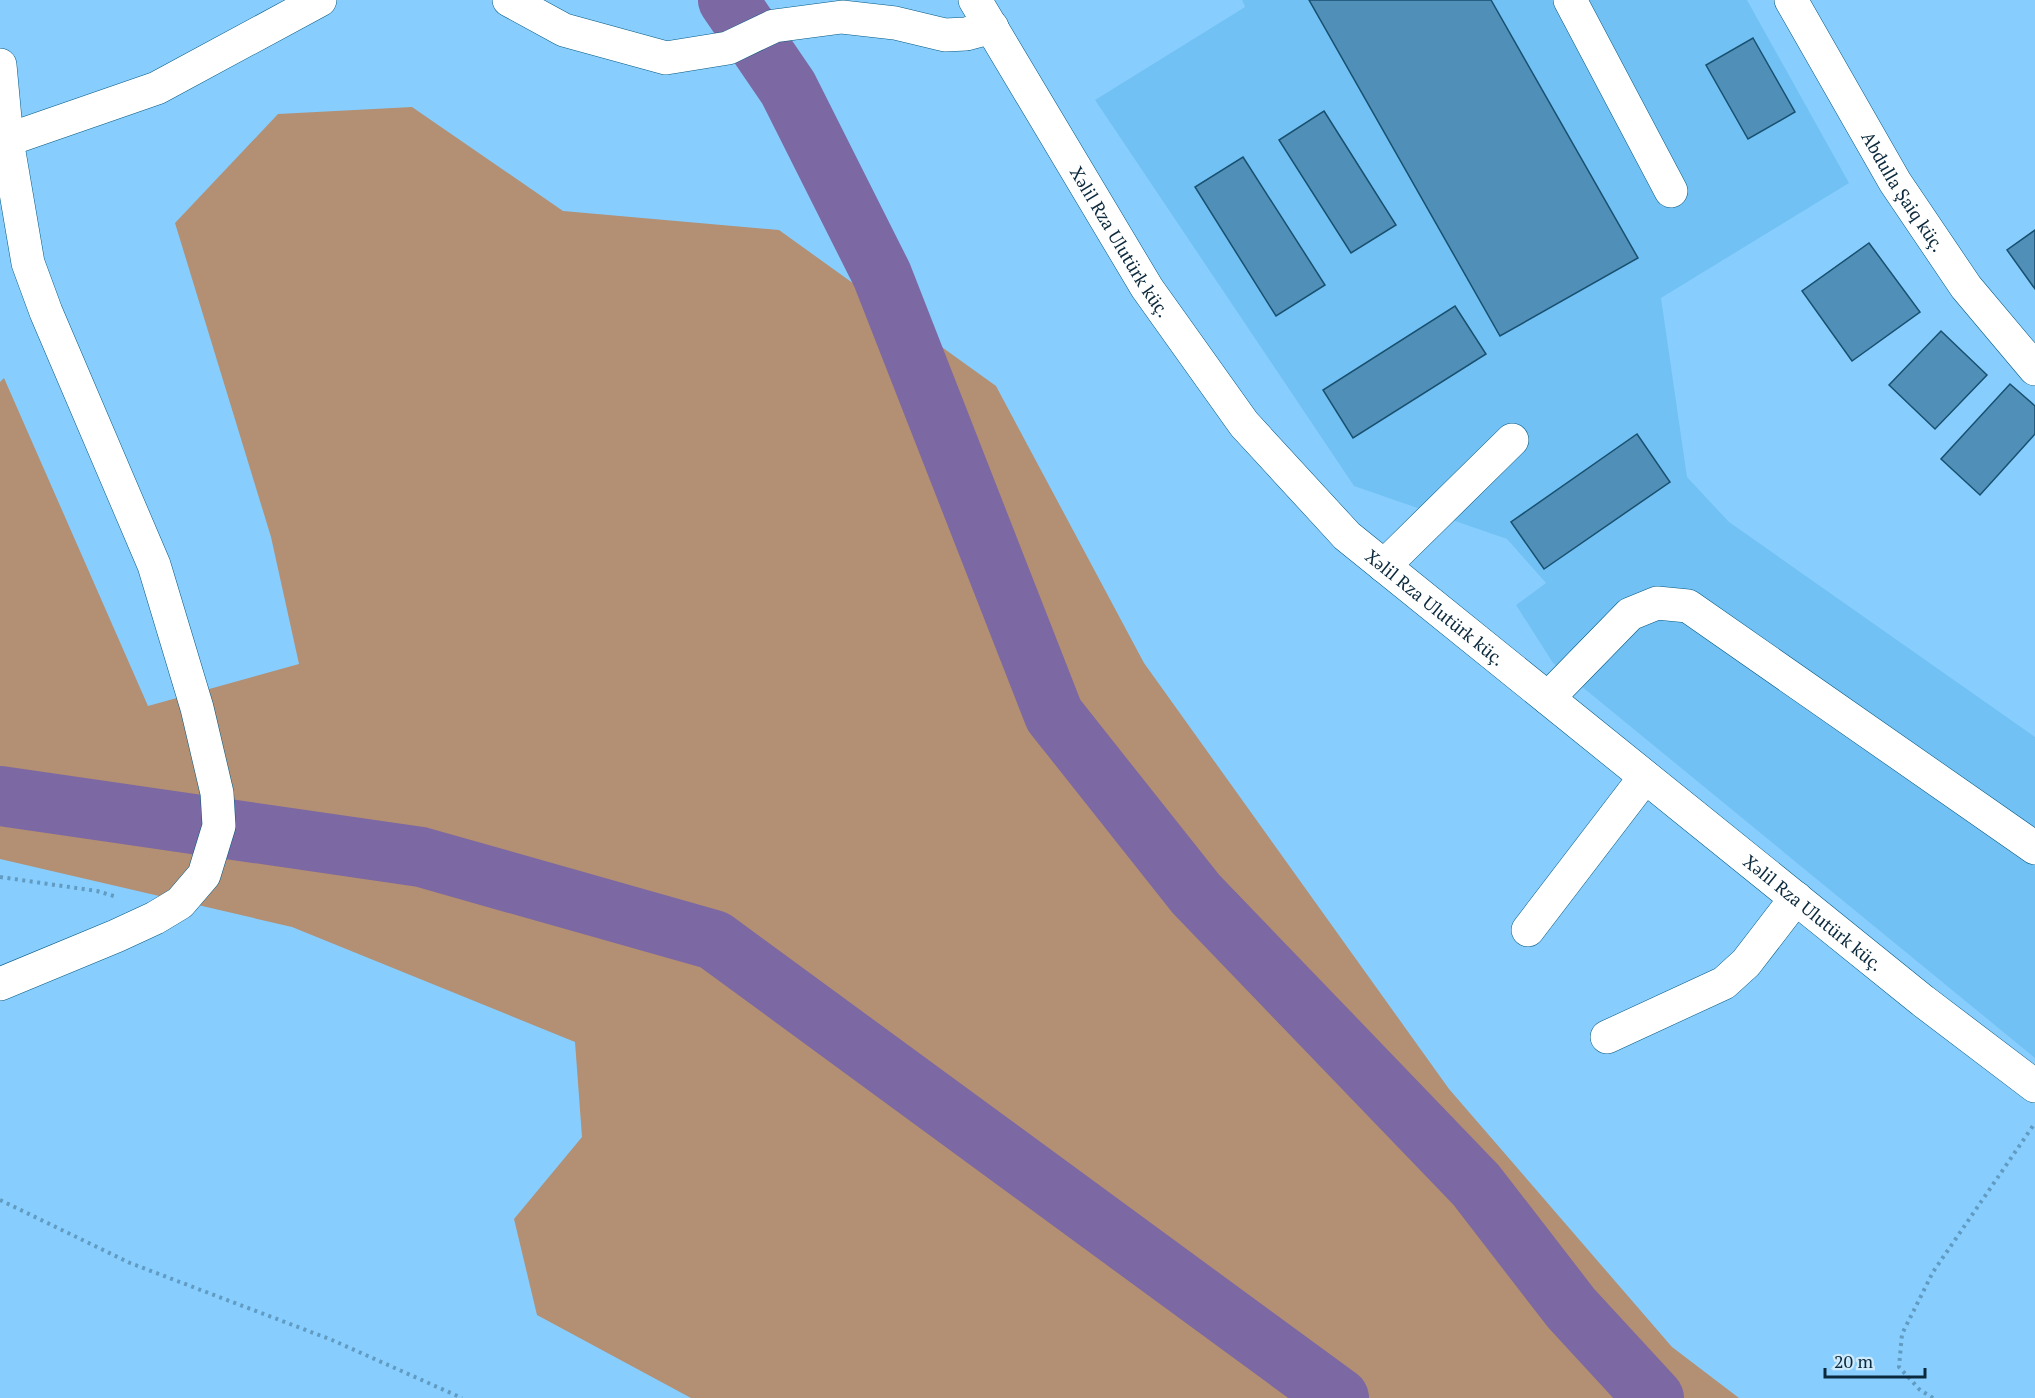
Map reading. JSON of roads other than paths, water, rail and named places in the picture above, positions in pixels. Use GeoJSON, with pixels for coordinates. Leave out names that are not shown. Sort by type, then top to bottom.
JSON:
{"type":"FeatureCollection","features":[{"type":"Feature","properties":{"kind":"street"},"geometry":{"type":"LineString","coordinates":[[4,140],[157,88],[320,0]]}},
{"type":"Feature","properties":{"kind":"street"},"geometry":{"type":"LineString","coordinates":[[509,0],[564,30],[666,58],[728,48],[774,26],[842,17],[895,23],[945,35],[966,34],[992,27]]}},
{"type":"Feature","properties":{"kind":"street","name":"Xəlil Rza Ulutürk küç."},"geometry":{"type":"LineString","coordinates":[[975,0],[1147,288],[1244,424],[1347,536],[1923,1001],[2035,1086]]}},
{"type":"Feature","properties":{"kind":"street"},"geometry":{"type":"LineString","coordinates":[[1570,0],[1671,191]]}},
{"type":"Feature","properties":{"kind":"street","name":"Abdulla Şaiq küç."},"geometry":{"type":"LineString","coordinates":[[1791,0],[1895,182],[1966,286],[2035,369]]}},
{"type":"Feature","properties":{"kind":"street"},"geometry":{"type":"LineString","coordinates":[[0,65],[4,140],[28,263],[46,312],[154,565],[197,708],[216,794],[219,826],[204,875],[180,903],[155,918],[116,936],[0,984]]}},
{"type":"Feature","properties":{"kind":"street"},"geometry":{"type":"LineString","coordinates":[[1384,566],[1512,440]]}},
{"type":"Feature","properties":{"kind":"street"},"geometry":{"type":"LineString","coordinates":[[1548,698],[1630,614],[1657,603],[1688,606],[2035,848]]}},
{"type":"Feature","properties":{"kind":"street"},"geometry":{"type":"LineString","coordinates":[[1528,930],[1645,777]]}},
{"type":"Feature","properties":{"kind":"street"},"geometry":{"type":"LineString","coordinates":[[1607,1036],[1724,983],[1746,963],[1796,898]]}},
{"type":"Feature","properties":{"kind":"waterway"},"geometry":{"type":"LineString","coordinates":[[728,0],[788,88],[882,275],[1054,715],[1196,894],[1476,1185],[1571,1308],[1654,1398]]}},
{"type":"Feature","properties":{"kind":"waterway"},"geometry":{"type":"LineString","coordinates":[[0,796],[421,857],[714,940],[1339,1398]]}}]}
